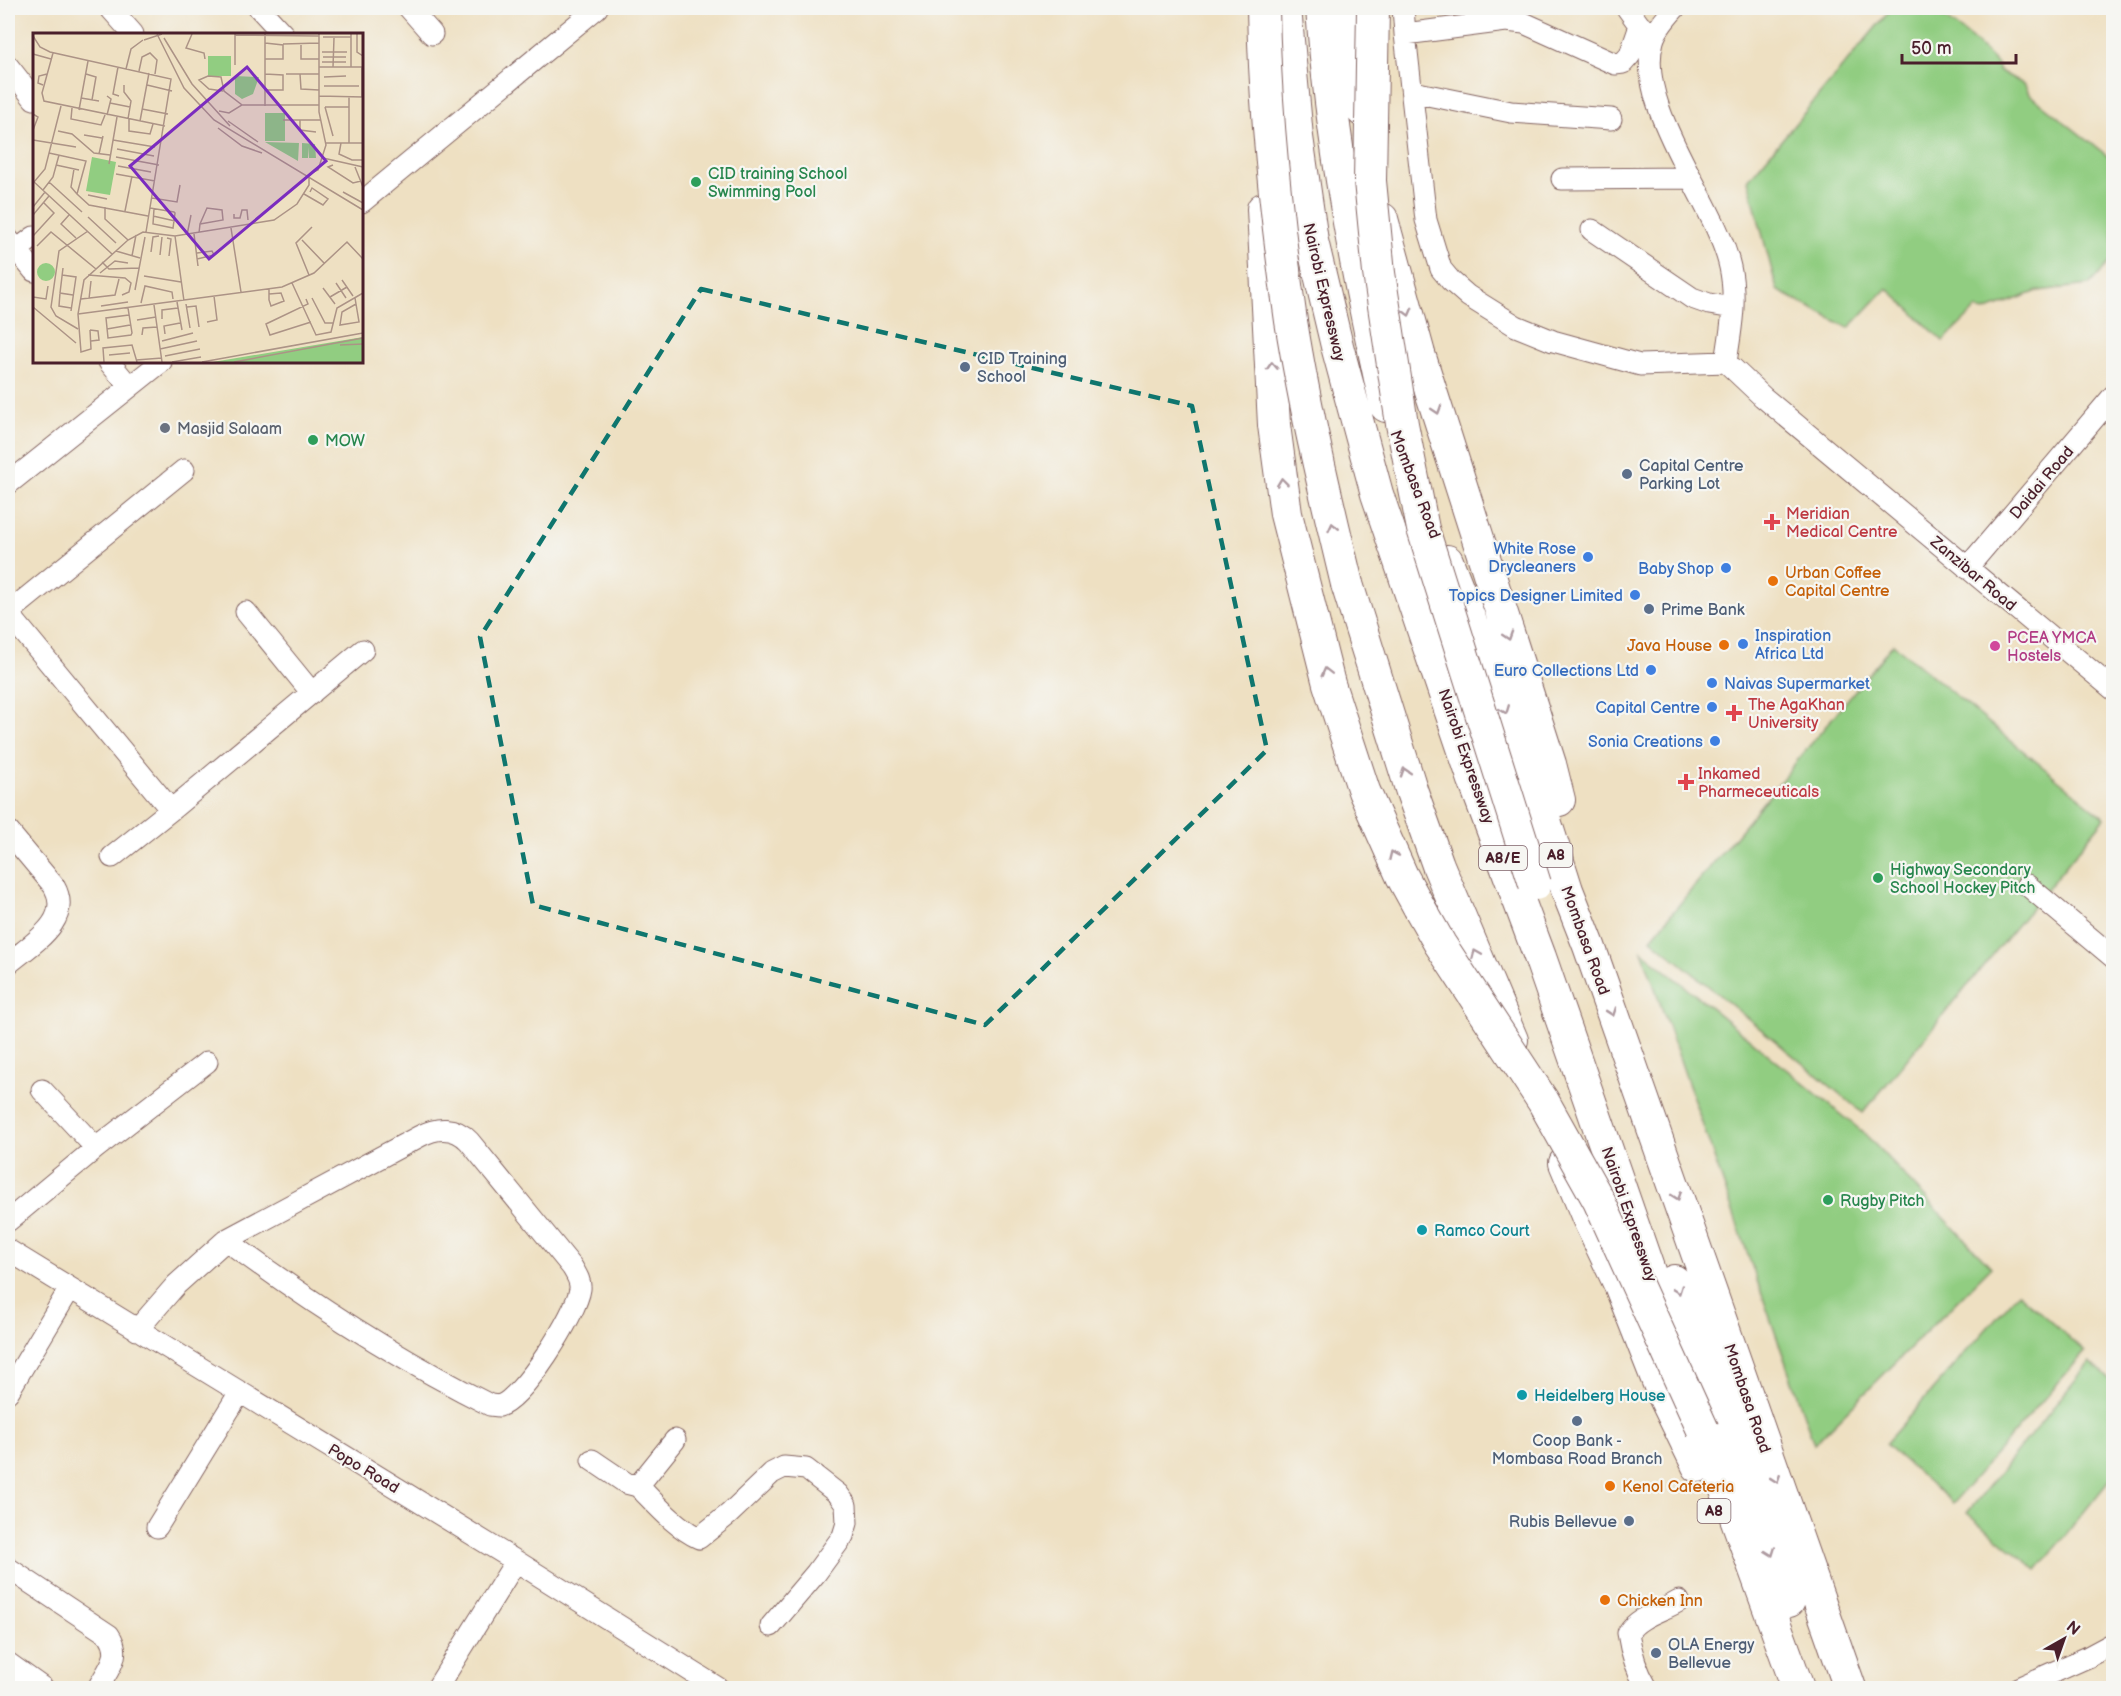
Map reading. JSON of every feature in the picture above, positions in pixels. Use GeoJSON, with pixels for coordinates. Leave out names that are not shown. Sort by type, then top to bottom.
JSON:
{"type":"FeatureCollection","features":[{"type":"Feature","properties":{"kind":"highway","name":"A8"},"geometry":{"type":"LineString","coordinates":[[1264,8],[1299,262],[1314,340],[1337,424],[1406,643],[1512,934],[1777,1689]]}},
{"type":"Feature","properties":{"kind":"highway"},"geometry":{"type":"LineString","coordinates":[[1264,8],[1264,58],[1273,179],[1292,322],[1322,477],[1347,584],[1405,771],[1438,865],[1588,1218],[1620,1284],[1663,1395],[1699,1469]]}},
{"type":"Feature","properties":{"kind":"highway","name":"Nairobi Expressway"},"geometry":{"type":"LineString","coordinates":[[1285,8],[1296,126],[1312,242],[1336,346],[1377,494],[1474,780],[1622,1189],[1703,1430],[1798,1689]]}},
{"type":"Feature","properties":{"kind":"highway","name":"Nairobi Expressway"},"geometry":{"type":"LineString","coordinates":[[1308,8],[1313,77],[1336,246],[1357,343],[1400,507],[1820,1689]]}},
{"type":"Feature","properties":{"kind":"highway","name":"Mombasa Road"},"geometry":{"type":"LineString","coordinates":[[1322,8],[1334,132],[1358,276],[1387,409],[1531,776],[1567,890],[1589,946],[1850,1689]]}},
{"type":"Feature","properties":{"kind":"highway"},"geometry":{"type":"LineString","coordinates":[[1352,8],[1357,76],[1377,200],[1419,354],[1550,764],[1566,823],[1567,890]]}},
{"type":"Feature","properties":{"kind":"highway"},"geometry":{"type":"LineString","coordinates":[[1373,8],[1370,180],[1379,273],[1402,424],[1424,530],[1535,884]]}},
{"type":"Feature","properties":{"kind":"highway"},"geometry":{"type":"LineString","coordinates":[[1271,52],[1261,172],[1274,424],[1286,514],[1329,684],[1364,791],[1402,876],[1440,944],[1543,1101],[1599,1201],[1703,1430]]}},
{"type":"Feature","properties":{"kind":"street"},"geometry":{"type":"LineString","coordinates":[[110,8],[132,33]]}},
{"type":"Feature","properties":{"kind":"street"},"geometry":{"type":"LineString","coordinates":[[260,8],[282,33]]}},
{"type":"Feature","properties":{"kind":"street"},"geometry":{"type":"LineString","coordinates":[[409,8],[432,34]]}},
{"type":"Feature","properties":{"kind":"street"},"geometry":{"type":"LineString","coordinates":[[363,201],[597,8]]}},
{"type":"Feature","properties":{"kind":"street"},"geometry":{"type":"LineString","coordinates":[[1403,8],[1426,220],[1441,268],[1468,296],[1516,326],[1553,341],[1640,365],[1726,362],[1734,291],[1730,266],[1722,243],[1665,122],[1654,89],[1651,66],[1652,44],[1647,30],[1627,8]]}},
{"type":"Feature","properties":{"kind":"street"},"geometry":{"type":"LineString","coordinates":[[1405,34],[1506,21],[1524,23],[1615,64],[1623,63],[1647,30],[1675,8]]}},
{"type":"Feature","properties":{"kind":"street"},"geometry":{"type":"LineString","coordinates":[[11,78],[33,98]]}},
{"type":"Feature","properties":{"kind":"street"},"geometry":{"type":"LineString","coordinates":[[1413,92],[1511,112],[1611,118]]}},
{"type":"Feature","properties":{"kind":"street"},"geometry":{"type":"LineString","coordinates":[[1562,179],[1691,178]]}},
{"type":"Feature","properties":{"kind":"street"},"geometry":{"type":"LineString","coordinates":[[1592,230],[1692,298],[1709,304],[1733,308]]}},
{"type":"Feature","properties":{"kind":"street"},"geometry":{"type":"LineString","coordinates":[[33,237],[12,244],[33,270]]}},
{"type":"Feature","properties":{"kind":"street","name":"Zanzibar Road"},"geometry":{"type":"LineString","coordinates":[[1726,362],[1763,397],[2114,690]]}},
{"type":"Feature","properties":{"kind":"street"},"geometry":{"type":"LineString","coordinates":[[110,363],[129,386]]}},
{"type":"Feature","properties":{"kind":"street"},"geometry":{"type":"LineString","coordinates":[[8,484],[159,363]]}},
{"type":"Feature","properties":{"kind":"street","name":"Daidai Road"},"geometry":{"type":"LineString","coordinates":[[1967,568],[2111,402]]}},
{"type":"Feature","properties":{"kind":"street"},"geometry":{"type":"LineString","coordinates":[[171,810],[8,613],[184,470]]}},
{"type":"Feature","properties":{"kind":"street"},"geometry":{"type":"LineString","coordinates":[[246,612],[312,693]]}},
{"type":"Feature","properties":{"kind":"street"},"geometry":{"type":"LineString","coordinates":[[112,857],[363,650]]}},
{"type":"Feature","properties":{"kind":"street"},"geometry":{"type":"LineString","coordinates":[[8,831],[54,886],[61,906],[51,927],[8,964]]}},
{"type":"Feature","properties":{"kind":"street"},"geometry":{"type":"LineString","coordinates":[[2028,885],[2114,958]]}},
{"type":"Feature","properties":{"kind":"street"},"geometry":{"type":"LineString","coordinates":[[8,1221],[96,1148],[207,1062]]}},
{"type":"Feature","properties":{"kind":"street"},"geometry":{"type":"LineString","coordinates":[[42,1090],[96,1148]]}},
{"type":"Feature","properties":{"kind":"street"},"geometry":{"type":"LineString","coordinates":[[137,1330],[176,1285],[226,1240],[431,1130],[447,1129],[464,1135],[572,1267],[579,1280],[580,1288],[577,1301],[564,1326],[536,1371],[516,1396],[499,1407],[441,1380],[264,1268],[226,1240]]}},
{"type":"Feature","properties":{"kind":"street","name":"Popo Road"},"geometry":{"type":"LineString","coordinates":[[8,1250],[69,1290],[516,1560],[718,1689]]}},
{"type":"Feature","properties":{"kind":"street"},"geometry":{"type":"LineString","coordinates":[[8,1392],[69,1290]]}},
{"type":"Feature","properties":{"kind":"street"},"geometry":{"type":"LineString","coordinates":[[157,1527],[240,1392]]}},
{"type":"Feature","properties":{"kind":"street"},"geometry":{"type":"LineString","coordinates":[[638,1486],[675,1440]]}},
{"type":"Feature","properties":{"kind":"street"},"geometry":{"type":"LineString","coordinates":[[592,1460],[626,1483],[638,1486],[663,1512],[690,1534],[699,1538],[729,1514],[772,1473],[784,1467],[806,1469],[838,1494],[846,1505],[847,1522],[843,1536],[816,1573],[771,1626]]}},
{"type":"Feature","properties":{"kind":"street"},"geometry":{"type":"LineString","coordinates":[[437,1689],[516,1560]]}},
{"type":"Feature","properties":{"kind":"street"},"geometry":{"type":"LineString","coordinates":[[8,1568],[109,1635],[116,1652],[98,1689]]}},
{"type":"Feature","properties":{"kind":"street"},"geometry":{"type":"LineString","coordinates":[[1647,1689],[1636,1668],[1628,1633],[1643,1619],[1679,1601]]}},
{"type":"Feature","properties":{"kind":"street"},"geometry":{"type":"LineString","coordinates":[[2018,1689],[2088,1658],[2114,1642]]}},
{"type":"Feature","properties":{"kind":"street"},"geometry":{"type":"LineString","coordinates":[[2050,1689],[2114,1660]]}},
{"type":"Feature","properties":{"kind":"street"},"geometry":{"type":"LineString","coordinates":[[8,1663],[43,1689]]}},
{"type":"Feature","properties":{"kind":"highlighted area"},"geometry":{"type":"Polygon","coordinates":[[[701,289],[1192,406],[1267,750],[985,1025],[533,905],[480,637],[701,289]]]}},
{"type":"Feature","properties":{"kind":"green space"},"geometry":{"type":"Polygon","coordinates":[[[1892,8],[1932,8],[1971,38],[1998,64],[1998,70],[2025,85],[2029,94],[2110,158],[2114,168],[2113,258],[2089,285],[2038,291],[1985,311],[1976,309],[1943,341],[1887,288],[1849,328],[1777,290],[1748,180],[1892,8]]]}},
{"type":"Feature","properties":{"kind":"green space","name":"Highway Secondary School Hockey Pitch"},"geometry":{"type":"Polygon","coordinates":[[[1893,644],[2105,818],[1863,1113],[1651,939],[1893,644]]]}},
{"type":"Feature","properties":{"kind":"green space","name":"Rugby Pitch"},"geometry":{"type":"Polygon","coordinates":[[[1642,951],[1864,1133],[1991,1267],[1814,1444],[1642,951]]]}},
{"type":"Feature","properties":{"kind":"green space"},"geometry":{"type":"Polygon","coordinates":[[[2018,1293],[2085,1352],[1953,1503],[1885,1444],[2018,1293]]]}},
{"type":"Feature","properties":{"kind":"green space"},"geometry":{"type":"Polygon","coordinates":[[[2090,1362],[2113,1382],[2113,1476],[2037,1570],[1967,1513],[2090,1362]]]}},
{"type":"Feature","properties":{"kind":"place","name":"CID training School Swimming Pool"},"geometry":{"type":"Point","coordinates":[696,182]}},
{"type":"Feature","properties":{"kind":"place","name":"CID Training School"},"geometry":{"type":"Point","coordinates":[965,367]}},
{"type":"Feature","properties":{"kind":"place","name":"Masjid Salaam"},"geometry":{"type":"Point","coordinates":[165,428]}},
{"type":"Feature","properties":{"kind":"place","name":"MOW"},"geometry":{"type":"Point","coordinates":[313,440]}},
{"type":"Feature","properties":{"kind":"place","name":"Capital Centre Parking Lot"},"geometry":{"type":"Point","coordinates":[1627,474]}},
{"type":"Feature","properties":{"kind":"place","name":"Meridian Medical Centre"},"geometry":{"type":"Point","coordinates":[1772,522]}},
{"type":"Feature","properties":{"kind":"place","name":"White Rose Drycleaners"},"geometry":{"type":"Point","coordinates":[1588,557]}},
{"type":"Feature","properties":{"kind":"place","name":"Baby Shop"},"geometry":{"type":"Point","coordinates":[1726,568]}},
{"type":"Feature","properties":{"kind":"place","name":"Urban Coffee Capital Centre"},"geometry":{"type":"Point","coordinates":[1773,581]}},
{"type":"Feature","properties":{"kind":"place","name":"Topics Designer Limited"},"geometry":{"type":"Point","coordinates":[1635,595]}},
{"type":"Feature","properties":{"kind":"place","name":"Prime Bank"},"geometry":{"type":"Point","coordinates":[1649,609]}},
{"type":"Feature","properties":{"kind":"place","name":"Inspiration Africa Ltd"},"geometry":{"type":"Point","coordinates":[1743,644]}},
{"type":"Feature","properties":{"kind":"place","name":"Java House"},"geometry":{"type":"Point","coordinates":[1724,645]}},
{"type":"Feature","properties":{"kind":"place","name":"PCEA YMCA Hostels"},"geometry":{"type":"Point","coordinates":[1995,646]}},
{"type":"Feature","properties":{"kind":"place","name":"Euro Collections Ltd"},"geometry":{"type":"Point","coordinates":[1651,670]}},
{"type":"Feature","properties":{"kind":"place","name":"Naivas Supermarket"},"geometry":{"type":"Point","coordinates":[1712,683]}},
{"type":"Feature","properties":{"kind":"place","name":"Capital Centre"},"geometry":{"type":"Point","coordinates":[1712,707]}},
{"type":"Feature","properties":{"kind":"place","name":"The AgaKhan University"},"geometry":{"type":"Point","coordinates":[1734,713]}},
{"type":"Feature","properties":{"kind":"place","name":"Sonia Creations"},"geometry":{"type":"Point","coordinates":[1715,741]}},
{"type":"Feature","properties":{"kind":"place","name":"Inkamed Pharmeceuticals"},"geometry":{"type":"Point","coordinates":[1686,782]}},
{"type":"Feature","properties":{"kind":"place","name":"Highway Secondary School Hockey Pitch"},"geometry":{"type":"Point","coordinates":[1878,878]}},
{"type":"Feature","properties":{"kind":"place","name":"Rugby Pitch"},"geometry":{"type":"Point","coordinates":[1828,1200]}},
{"type":"Feature","properties":{"kind":"place","name":"Ramco Court"},"geometry":{"type":"Point","coordinates":[1422,1230]}},
{"type":"Feature","properties":{"kind":"place","name":"Heidelberg House"},"geometry":{"type":"Point","coordinates":[1522,1395]}},
{"type":"Feature","properties":{"kind":"place","name":"Coop Bank - Mombasa Road Branch"},"geometry":{"type":"Point","coordinates":[1577,1421]}},
{"type":"Feature","properties":{"kind":"place","name":"Kenol Cafeteria"},"geometry":{"type":"Point","coordinates":[1610,1486]}},
{"type":"Feature","properties":{"kind":"place","name":"Rubis Bellevue"},"geometry":{"type":"Point","coordinates":[1629,1521]}},
{"type":"Feature","properties":{"kind":"place","name":"Chicken Inn"},"geometry":{"type":"Point","coordinates":[1605,1600]}},
{"type":"Feature","properties":{"kind":"place","name":"OLA Energy Bellevue"},"geometry":{"type":"Point","coordinates":[1656,1653]}}]}
